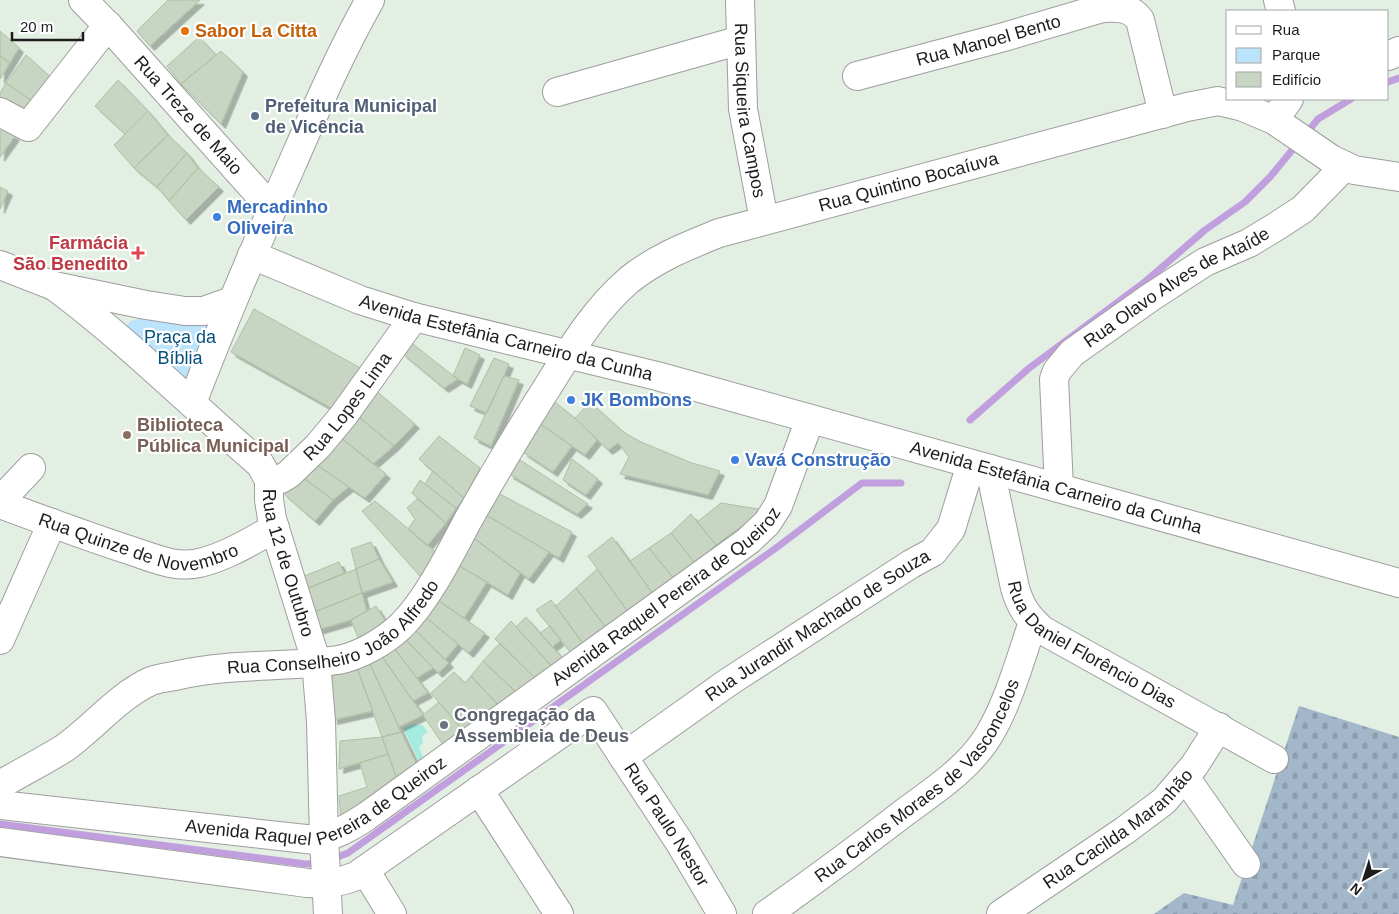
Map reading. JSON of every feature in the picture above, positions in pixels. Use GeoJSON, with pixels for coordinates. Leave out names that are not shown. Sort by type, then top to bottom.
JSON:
{"type":"FeatureCollection","features":[{"type":"Feature","properties":{"kind":"street","name":"Rua Treze de Maio"},"geometry":{"type":"LineString","coordinates":[[83,0],[272,210]]}},
{"type":"Feature","properties":{"kind":"street"},"geometry":{"type":"LineString","coordinates":[[192,403],[232,301],[320,101],[370,0]]}},
{"type":"Feature","properties":{"kind":"street","name":"Rua Siqueira Campos"},"geometry":{"type":"LineString","coordinates":[[740,0],[743,109],[764,220]]}},
{"type":"Feature","properties":{"kind":"street","name":"Rua Manoel Bento"},"geometry":{"type":"LineString","coordinates":[[857,76],[1004,37],[1102,8],[1114,7],[1126,9],[1136,14],[1140,20],[1163,114]]}},
{"type":"Feature","properties":{"kind":"street"},"geometry":{"type":"LineString","coordinates":[[0,112],[28,127],[108,26]]}},
{"type":"Feature","properties":{"kind":"street"},"geometry":{"type":"LineString","coordinates":[[557,92],[741,40]]}},
{"type":"Feature","properties":{"kind":"street","name":"Rua Quintino Bocaíuva"},"geometry":{"type":"LineString","coordinates":[[567,355],[605,302],[631,279],[652,264],[678,250],[718,233],[1163,114],[1218,101],[1283,116],[1315,147],[1344,166]]}},
{"type":"Feature","properties":{"kind":"street"},"geometry":{"type":"LineString","coordinates":[[1344,166],[1354,170],[1399,177]]}},
{"type":"Feature","properties":{"kind":"street","name":"Rua Olavo Alves de Ataíde"},"geometry":{"type":"LineString","coordinates":[[1059,488],[1054,379],[1062,363],[1072,353],[1174,282],[1206,262],[1249,243],[1303,209],[1344,166]]}},
{"type":"Feature","properties":{"kind":"street","name":"Avenida Estefânia Carneiro da Cunha"},"geometry":{"type":"LineString","coordinates":[[252,255],[360,300],[414,317],[657,376],[1399,583]]}},
{"type":"Feature","properties":{"kind":"street"},"geometry":{"type":"LineString","coordinates":[[0,264],[54,286],[184,311],[204,311],[232,301]]}},
{"type":"Feature","properties":{"kind":"street"},"geometry":{"type":"LineString","coordinates":[[54,286],[92,315],[260,464],[269,480]]}},
{"type":"Feature","properties":{"kind":"street","name":"Rua Lopes Lima"},"geometry":{"type":"LineString","coordinates":[[269,480],[281,479],[289,474],[318,446],[343,416],[414,317]]}},
{"type":"Feature","properties":{"kind":"street","name":"Rua Conselheiro João Alfredo"},"geometry":{"type":"LineString","coordinates":[[0,785],[62,749],[93,726],[126,697],[152,681],[204,669],[340,659],[372,647],[388,637],[404,623],[444,565],[492,477],[567,355]]}},
{"type":"Feature","properties":{"kind":"street","name":"Avenida Raquel Pereira de Queiroz"},"geometry":{"type":"LineString","coordinates":[[0,805],[315,840],[324,843],[368,816],[748,541],[767,522],[778,506],[810,419]]}},
{"type":"Feature","properties":{"kind":"street","name":"Rua Daniel Florêncio Dias"},"geometry":{"type":"LineString","coordinates":[[981,467],[1020,604],[1033,622],[1042,630],[1274,759]]}},
{"type":"Feature","properties":{"kind":"street","name":"Rua Jurandir Machado de Souza"},"geometry":{"type":"LineString","coordinates":[[623,757],[730,681],[911,564],[933,552],[951,529],[981,467]]}},
{"type":"Feature","properties":{"kind":"street"},"geometry":{"type":"LineString","coordinates":[[0,502],[31,468]]}},
{"type":"Feature","properties":{"kind":"street","name":"Rua 12 de Outubro"},"geometry":{"type":"LineString","coordinates":[[269,480],[269,500],[275,528],[316,661],[321,721],[328,914]]}},
{"type":"Feature","properties":{"kind":"street","name":"Rua Quinze de Novembro"},"geometry":{"type":"LineString","coordinates":[[0,502],[95,539],[164,561],[184,565],[198,564],[225,554],[275,528]]}},
{"type":"Feature","properties":{"kind":"street"},"geometry":{"type":"LineString","coordinates":[[0,640],[52,523]]}},
{"type":"Feature","properties":{"kind":"street","name":"Rua Carlos Moraes de Vasconcelos"},"geometry":{"type":"LineString","coordinates":[[767,914],[839,863],[943,783],[973,757],[988,737],[1001,712],[1033,622]]}},
{"type":"Feature","properties":{"kind":"street","name":"Rua Paulo Nestor"},"geometry":{"type":"LineString","coordinates":[[479,790],[592,711],[680,843],[722,914]]}},
{"type":"Feature","properties":{"kind":"street","name":"Rua Cacilda Maranhão"},"geometry":{"type":"LineString","coordinates":[[1001,914],[1124,831],[1164,800],[1194,766],[1219,727]]}},
{"type":"Feature","properties":{"kind":"street"},"geometry":{"type":"LineString","coordinates":[[1185,776],[1246,864]]}},
{"type":"Feature","properties":{"kind":"street"},"geometry":{"type":"LineString","coordinates":[[0,842],[343,882],[365,870],[479,790],[559,914]]}},
{"type":"Feature","properties":{"kind":"street"},"geometry":{"type":"LineString","coordinates":[[365,870],[392,914]]}},
{"type":"Feature","properties":{"kind":"green space","name":"Praça da Bíblia"},"geometry":{"type":"Polygon","coordinates":[[[141,318],[217,325],[191,393],[126,327],[131,321],[141,318]]]}},
{"type":"Feature","properties":{"kind":"green space"},"geometry":{"type":"Polygon","coordinates":[[[1299,706],[1399,737],[1399,914],[1154,914],[1184,893],[1233,905],[1299,706]]]}},
{"type":"Feature","properties":{"kind":"shaded area"},"geometry":{"type":"Polygon","coordinates":[[[414,724],[422,725],[428,732],[422,736],[423,743],[419,747],[423,758],[419,761],[403,728],[414,724]]]}},
{"type":"Feature","properties":{"kind":"building"},"geometry":{"type":"Polygon","coordinates":[[[168,0],[200,0],[150,46],[137,31],[168,0]]]}},
{"type":"Feature","properties":{"kind":"building"},"geometry":{"type":"Polygon","coordinates":[[[0,31],[19,48],[10,63],[0,56],[0,31]]]}},
{"type":"Feature","properties":{"kind":"building"},"geometry":{"type":"Polygon","coordinates":[[[199,37],[216,55],[181,84],[167,66],[199,37]]]}},
{"type":"Feature","properties":{"kind":"building"},"geometry":{"type":"Polygon","coordinates":[[[221,51],[243,72],[221,124],[181,84],[221,51]]]}},
{"type":"Feature","properties":{"kind":"building"},"geometry":{"type":"Polygon","coordinates":[[[26,55],[54,80],[35,103],[6,83],[26,55]]]}},
{"type":"Feature","properties":{"kind":"building"},"geometry":{"type":"Polygon","coordinates":[[[0,56],[10,63],[0,79],[0,56]]]}},
{"type":"Feature","properties":{"kind":"building"},"geometry":{"type":"Polygon","coordinates":[[[118,80],[148,111],[125,134],[95,106],[118,80]]]}},
{"type":"Feature","properties":{"kind":"building"},"geometry":{"type":"Polygon","coordinates":[[[6,83],[35,103],[24,118],[0,103],[0,93],[6,83]]]}},
{"type":"Feature","properties":{"kind":"building"},"geometry":{"type":"Polygon","coordinates":[[[148,111],[168,135],[134,168],[114,145],[148,111]]]}},
{"type":"Feature","properties":{"kind":"building"},"geometry":{"type":"Polygon","coordinates":[[[0,128],[15,136],[0,157],[0,128]]]}},
{"type":"Feature","properties":{"kind":"building"},"geometry":{"type":"Polygon","coordinates":[[[168,135],[187,153],[157,187],[134,168],[168,135]]]}},
{"type":"Feature","properties":{"kind":"building"},"geometry":{"type":"Polygon","coordinates":[[[187,153],[198,168],[169,201],[157,187],[187,153]]]}},
{"type":"Feature","properties":{"kind":"building"},"geometry":{"type":"Polygon","coordinates":[[[198,168],[219,187],[186,220],[169,201],[198,168]]]}},
{"type":"Feature","properties":{"kind":"building"},"geometry":{"type":"Polygon","coordinates":[[[0,187],[8,191],[0,209],[0,187]]]}},
{"type":"Feature","properties":{"kind":"building"},"geometry":{"type":"Polygon","coordinates":[[[254,309],[364,370],[340,413],[231,352],[254,309]]]}},
{"type":"Feature","properties":{"kind":"building"},"geometry":{"type":"Polygon","coordinates":[[[413,344],[458,379],[444,388],[402,353],[413,344]]]}},
{"type":"Feature","properties":{"kind":"building"},"geometry":{"type":"Polygon","coordinates":[[[465,348],[480,355],[467,384],[453,376],[465,348]]]}},
{"type":"Feature","properties":{"kind":"building"},"geometry":{"type":"Polygon","coordinates":[[[494,358],[509,364],[487,413],[470,406],[494,358]]]}},
{"type":"Feature","properties":{"kind":"building"},"geometry":{"type":"Polygon","coordinates":[[[504,376],[519,380],[491,446],[474,438],[504,376]]]}},
{"type":"Feature","properties":{"kind":"building"},"geometry":{"type":"Polygon","coordinates":[[[374,389],[415,424],[394,446],[354,413],[374,389]]]}},
{"type":"Feature","properties":{"kind":"building"},"geometry":{"type":"Polygon","coordinates":[[[551,399],[575,418],[597,440],[585,455],[536,421],[551,399]]]}},
{"type":"Feature","properties":{"kind":"building"},"geometry":{"type":"Polygon","coordinates":[[[590,402],[625,433],[641,442],[692,463],[720,471],[708,495],[620,474],[629,457],[618,443],[608,450],[575,418],[590,402]]]}},
{"type":"Feature","properties":{"kind":"building"},"geometry":{"type":"Polygon","coordinates":[[[354,413],[394,446],[373,464],[339,436],[354,413]]]}},
{"type":"Feature","properties":{"kind":"building"},"geometry":{"type":"Polygon","coordinates":[[[536,421],[572,446],[553,472],[523,452],[536,421]]]}},
{"type":"Feature","properties":{"kind":"building"},"geometry":{"type":"Polygon","coordinates":[[[339,436],[386,474],[365,498],[314,463],[339,436]]]}},
{"type":"Feature","properties":{"kind":"building"},"geometry":{"type":"Polygon","coordinates":[[[439,436],[480,468],[464,498],[419,459],[439,436]]]}},
{"type":"Feature","properties":{"kind":"building"},"geometry":{"type":"Polygon","coordinates":[[[517,458],[588,504],[577,514],[509,474],[517,458]]]}},
{"type":"Feature","properties":{"kind":"building"},"geometry":{"type":"Polygon","coordinates":[[[572,459],[598,479],[586,495],[563,480],[572,459]]]}},
{"type":"Feature","properties":{"kind":"building"},"geometry":{"type":"Polygon","coordinates":[[[314,463],[349,487],[333,500],[301,476],[314,463]]]}},
{"type":"Feature","properties":{"kind":"building"},"geometry":{"type":"Polygon","coordinates":[[[433,471],[464,498],[456,508],[425,484],[433,471]]]}},
{"type":"Feature","properties":{"kind":"building"},"geometry":{"type":"Polygon","coordinates":[[[301,476],[333,500],[315,521],[283,493],[301,476]]]}},
{"type":"Feature","properties":{"kind":"building"},"geometry":{"type":"Polygon","coordinates":[[[420,480],[456,508],[446,523],[412,493],[420,480]]]}},
{"type":"Feature","properties":{"kind":"building"},"geometry":{"type":"Polygon","coordinates":[[[496,492],[572,532],[559,558],[486,515],[496,492]]]}},
{"type":"Feature","properties":{"kind":"building"},"geometry":{"type":"Polygon","coordinates":[[[417,499],[446,523],[427,546],[408,529],[415,519],[407,508],[417,499]]]}},
{"type":"Feature","properties":{"kind":"building"},"geometry":{"type":"Polygon","coordinates":[[[375,501],[437,553],[420,576],[362,511],[375,501]]]}},
{"type":"Feature","properties":{"kind":"building"},"geometry":{"type":"Polygon","coordinates":[[[721,503],[764,510],[716,545],[697,522],[721,503]]]}},
{"type":"Feature","properties":{"kind":"building"},"geometry":{"type":"Polygon","coordinates":[[[691,514],[716,545],[695,563],[671,533],[691,514]]]}},
{"type":"Feature","properties":{"kind":"building"},"geometry":{"type":"Polygon","coordinates":[[[486,515],[549,552],[529,579],[472,537],[486,515]]]}},
{"type":"Feature","properties":{"kind":"building"},"geometry":{"type":"Polygon","coordinates":[[[671,533],[695,563],[674,579],[649,548],[671,533]]]}},
{"type":"Feature","properties":{"kind":"building"},"geometry":{"type":"Polygon","coordinates":[[[472,537],[520,573],[508,595],[458,565],[472,537]]]}},
{"type":"Feature","properties":{"kind":"building"},"geometry":{"type":"Polygon","coordinates":[[[612,537],[653,594],[628,612],[588,556],[612,537]]]}},
{"type":"Feature","properties":{"kind":"building"},"geometry":{"type":"Polygon","coordinates":[[[371,542],[379,559],[356,569],[351,549],[371,542]]]}},
{"type":"Feature","properties":{"kind":"building"},"geometry":{"type":"Polygon","coordinates":[[[649,548],[674,579],[653,594],[630,561],[649,548]]]}},
{"type":"Feature","properties":{"kind":"building"},"geometry":{"type":"Polygon","coordinates":[[[379,559],[393,582],[362,593],[356,569],[379,559]]]}},
{"type":"Feature","properties":{"kind":"building"},"geometry":{"type":"Polygon","coordinates":[[[339,562],[344,573],[304,590],[302,577],[339,562]]]}},
{"type":"Feature","properties":{"kind":"building"},"geometry":{"type":"Polygon","coordinates":[[[458,565],[487,582],[464,618],[436,599],[458,565]]]}},
{"type":"Feature","properties":{"kind":"building"},"geometry":{"type":"Polygon","coordinates":[[[356,569],[362,593],[312,613],[304,590],[356,569]]]}},
{"type":"Feature","properties":{"kind":"building"},"geometry":{"type":"Polygon","coordinates":[[[597,569],[628,612],[606,628],[576,588],[597,569]]]}},
{"type":"Feature","properties":{"kind":"building"},"geometry":{"type":"Polygon","coordinates":[[[576,588],[606,628],[584,645],[556,606],[576,588]]]}},
{"type":"Feature","properties":{"kind":"building"},"geometry":{"type":"Polygon","coordinates":[[[362,593],[367,611],[351,620],[317,630],[312,613],[362,593]]]}},
{"type":"Feature","properties":{"kind":"building"},"geometry":{"type":"Polygon","coordinates":[[[436,599],[485,633],[469,653],[423,615],[436,599]]]}},
{"type":"Feature","properties":{"kind":"building"},"geometry":{"type":"Polygon","coordinates":[[[551,600],[584,645],[572,654],[536,610],[551,600]]]}},
{"type":"Feature","properties":{"kind":"building"},"geometry":{"type":"Polygon","coordinates":[[[376,606],[387,624],[359,640],[351,620],[376,606]]]}},
{"type":"Feature","properties":{"kind":"building"},"geometry":{"type":"Polygon","coordinates":[[[423,615],[458,644],[445,660],[413,628],[423,615]]]}},
{"type":"Feature","properties":{"kind":"building"},"geometry":{"type":"Polygon","coordinates":[[[526,617],[566,662],[555,670],[516,627],[526,617]]]}},
{"type":"Feature","properties":{"kind":"building"},"geometry":{"type":"Polygon","coordinates":[[[511,621],[555,670],[539,682],[495,639],[511,621]]]}},
{"type":"Feature","properties":{"kind":"building"},"geometry":{"type":"Polygon","coordinates":[[[550,626],[561,640],[552,647],[540,633],[550,626]]]}},
{"type":"Feature","properties":{"kind":"building"},"geometry":{"type":"Polygon","coordinates":[[[413,628],[449,663],[438,673],[403,637],[413,628]]]}},
{"type":"Feature","properties":{"kind":"building"},"geometry":{"type":"Polygon","coordinates":[[[403,637],[433,668],[417,678],[394,648],[403,637]]]}},
{"type":"Feature","properties":{"kind":"building"},"geometry":{"type":"Polygon","coordinates":[[[500,643],[539,682],[519,695],[483,661],[500,643]]]}},
{"type":"Feature","properties":{"kind":"building"},"geometry":{"type":"Polygon","coordinates":[[[394,648],[428,693],[413,701],[381,655],[394,648]]]}},
{"type":"Feature","properties":{"kind":"building"},"geometry":{"type":"Polygon","coordinates":[[[381,655],[423,715],[399,727],[369,662],[381,655]]]}},
{"type":"Feature","properties":{"kind":"building"},"geometry":{"type":"Polygon","coordinates":[[[483,661],[519,695],[501,708],[471,676],[483,661]]]}},
{"type":"Feature","properties":{"kind":"building"},"geometry":{"type":"Polygon","coordinates":[[[369,662],[401,732],[382,737],[357,668],[369,662]]]}},
{"type":"Feature","properties":{"kind":"building"},"geometry":{"type":"Polygon","coordinates":[[[357,668],[373,711],[333,720],[332,676],[357,668]]]}},
{"type":"Feature","properties":{"kind":"building"},"geometry":{"type":"Polygon","coordinates":[[[454,672],[465,683],[471,676],[501,708],[467,735],[431,693],[454,672]]]}},
{"type":"Feature","properties":{"kind":"building","name":"Congregação da Assembleia de Deus"},"geometry":{"type":"Polygon","coordinates":[[[439,702],[467,735],[448,752],[423,715],[439,702]]]}},
{"type":"Feature","properties":{"kind":"building"},"geometry":{"type":"Polygon","coordinates":[[[401,732],[419,769],[398,782],[382,737],[401,732]]]}},
{"type":"Feature","properties":{"kind":"building"},"geometry":{"type":"Polygon","coordinates":[[[382,737],[388,754],[339,769],[340,741],[382,737]]]}},
{"type":"Feature","properties":{"kind":"building"},"geometry":{"type":"Polygon","coordinates":[[[388,754],[398,782],[341,819],[339,796],[367,787],[360,763],[388,754]]]}},
{"type":"Feature","properties":{"kind":"waterway"},"geometry":{"type":"LineString","coordinates":[[1389,82],[1399,78]]}},
{"type":"Feature","properties":{"kind":"waterway"},"geometry":{"type":"LineString","coordinates":[[1305,135],[1318,119],[1349,100]]}},
{"type":"Feature","properties":{"kind":"waterway"},"geometry":{"type":"LineString","coordinates":[[970,420],[1028,369],[1146,281],[1205,230],[1245,202],[1270,177],[1298,143]]}},
{"type":"Feature","properties":{"kind":"waterway"},"geometry":{"type":"LineString","coordinates":[[330,860],[348,853],[776,548],[862,483],[901,483]]}},
{"type":"Feature","properties":{"kind":"waterway"},"geometry":{"type":"LineString","coordinates":[[0,824],[306,864],[320,863]]}},
{"type":"Feature","properties":{"kind":"place","name":"Sabor La Citta"},"geometry":{"type":"Point","coordinates":[185,31]}},
{"type":"Feature","properties":{"kind":"place","name":"Prefeitura Municipal de Vicência"},"geometry":{"type":"Point","coordinates":[255,116]}},
{"type":"Feature","properties":{"kind":"place","name":"Mercadinho Oliveira"},"geometry":{"type":"Point","coordinates":[217,217]}},
{"type":"Feature","properties":{"kind":"place","name":"Farmácia São Benedito"},"geometry":{"type":"Point","coordinates":[138,253]}},
{"type":"Feature","properties":{"kind":"place","name":"JK Bombons"},"geometry":{"type":"Point","coordinates":[571,400]}},
{"type":"Feature","properties":{"kind":"place","name":"Biblioteca Pública Municipal"},"geometry":{"type":"Point","coordinates":[127,435]}},
{"type":"Feature","properties":{"kind":"place","name":"Vavá Construção"},"geometry":{"type":"Point","coordinates":[735,460]}},
{"type":"Feature","properties":{"kind":"place","name":"Congregação da Assembleia de Deus"},"geometry":{"type":"Point","coordinates":[444,725]}}]}
